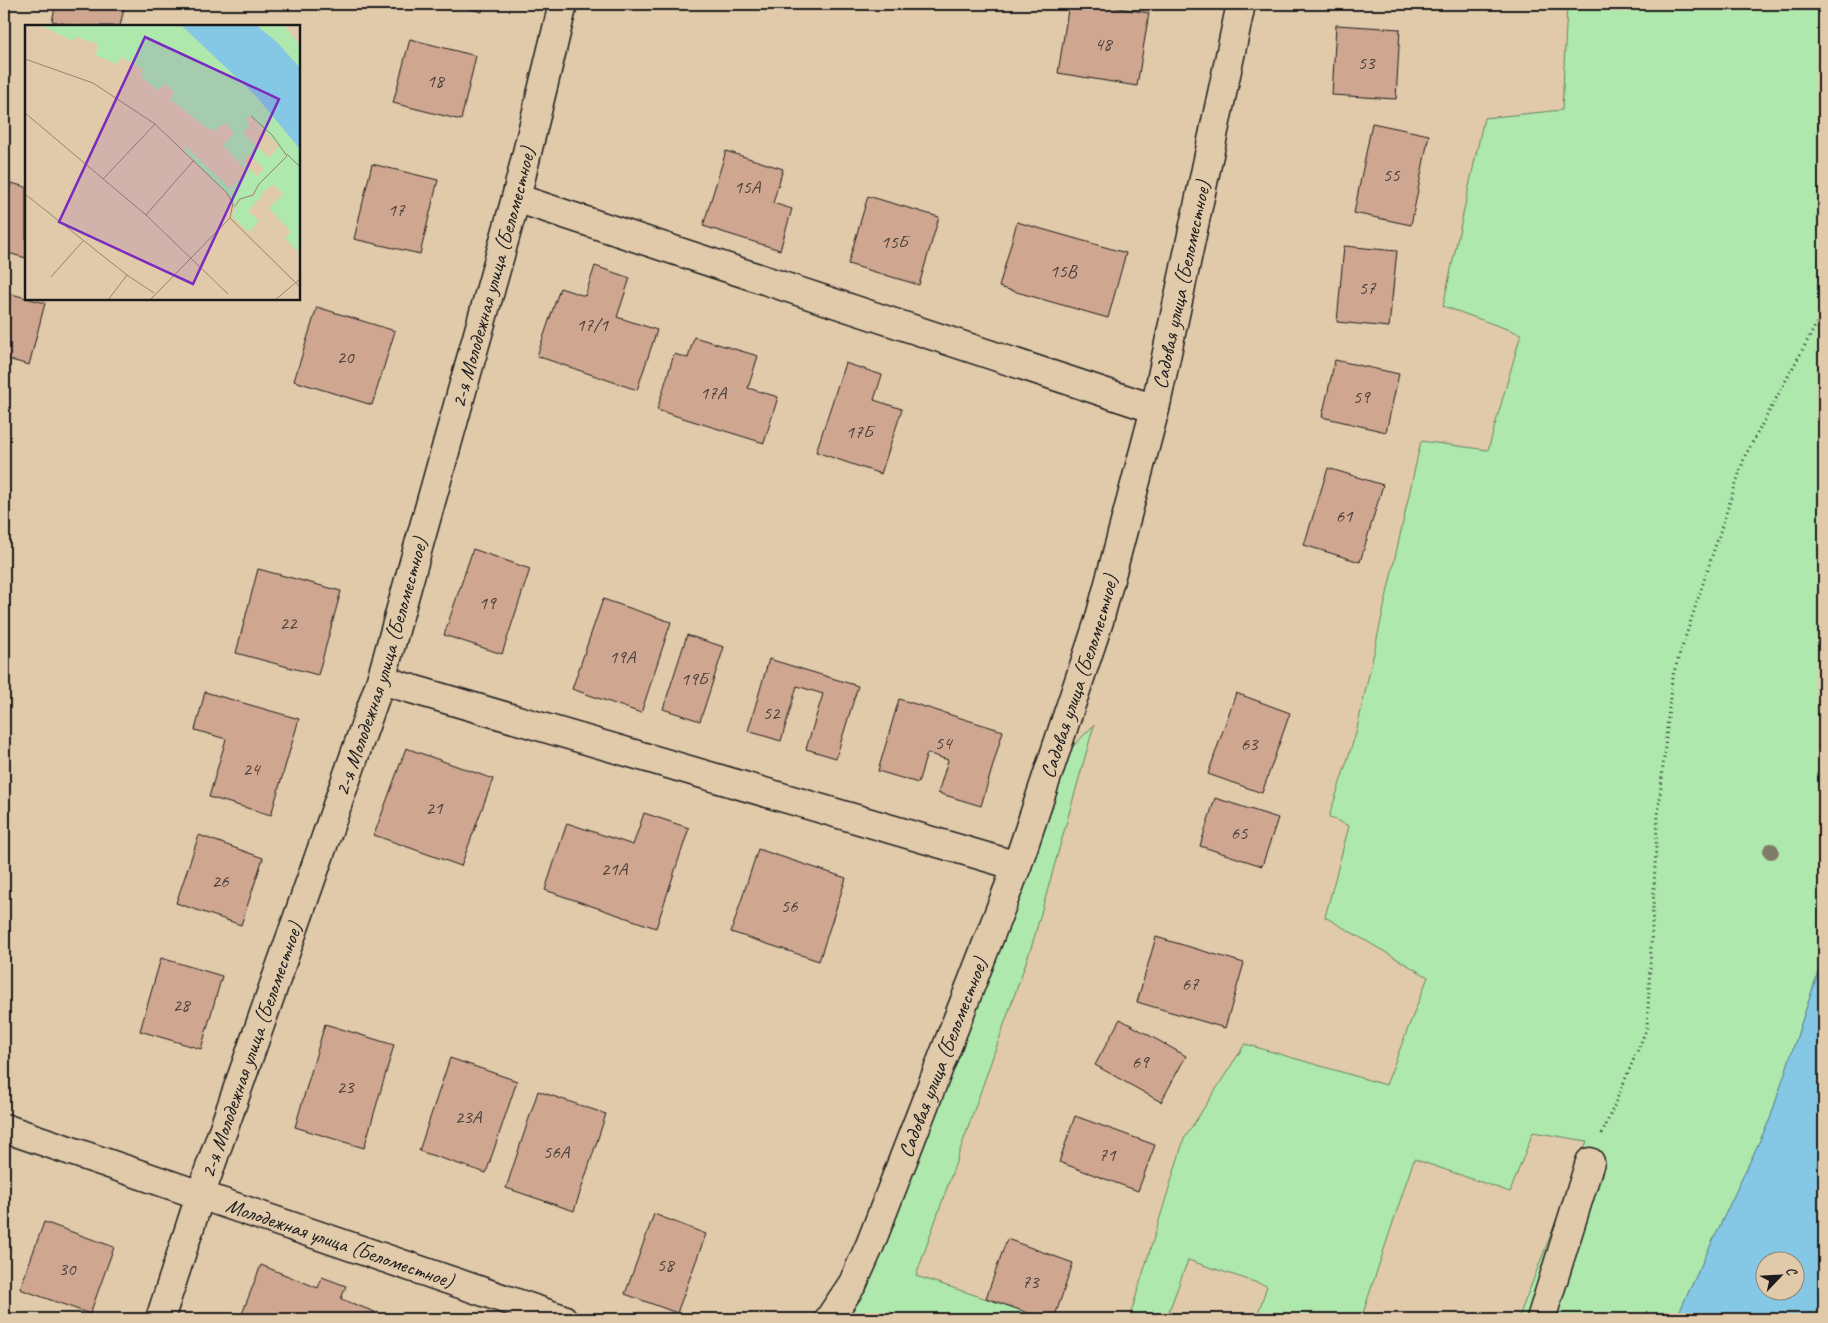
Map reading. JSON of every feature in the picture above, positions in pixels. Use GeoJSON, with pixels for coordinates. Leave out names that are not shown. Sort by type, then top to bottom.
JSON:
{"type":"FeatureCollection","features":[{"type":"Feature","properties":{"kind":"street","name":"2-я Молодежная улица (Беломестное)"},"geometry":{"type":"LineString","coordinates":[[160,1319],[200,1196],[381,680],[516,198],[564,4]]}},
{"type":"Feature","properties":{"kind":"street","name":"Садовая улица (Беломестное)"},"geometry":{"type":"LineString","coordinates":[[829,1319],[853,1283],[870,1246],[1017,866],[1099,621],[1155,409],[1240,4]]}},
{"type":"Feature","properties":{"kind":"street"},"geometry":{"type":"LineString","coordinates":[[516,198],[1155,409]]}},
{"type":"Feature","properties":{"kind":"street"},"geometry":{"type":"LineString","coordinates":[[381,680],[1017,866]]}},
{"type":"Feature","properties":{"kind":"street","name":"Молодежная улица (Беломестное)"},"geometry":{"type":"LineString","coordinates":[[4,1128],[563,1319]]}},
{"type":"Feature","properties":{"kind":"street"},"geometry":{"type":"LineString","coordinates":[[1541,1319],[1590,1162]]}},
{"type":"Feature","properties":{"kind":"path"},"geometry":{"type":"LineString","coordinates":[[1590,1162],[1647,1028],[1656,826],[1672,678],[1745,456],[1824,310]]}},
{"type":"Feature","properties":{"kind":"green space"},"geometry":{"type":"Polygon","coordinates":[[[1567,4],[1824,4],[1824,954],[1770,1119],[1676,1319],[1518,1319],[1587,1141],[1533,1132],[1510,1192],[1414,1159],[1361,1319],[1256,1319],[1267,1286],[1188,1260],[1166,1319],[1129,1319],[1184,1139],[1245,1044],[1386,1085],[1428,977],[1325,917],[1349,826],[1329,817],[1356,733],[1421,441],[1488,450],[1521,334],[1443,306],[1484,118],[1562,110],[1567,4]]]}},
{"type":"Feature","properties":{"kind":"green space"},"geometry":{"type":"Polygon","coordinates":[[[1094,725],[1032,945],[916,1276],[1049,1319],[829,1319],[1048,772],[1094,725]]]}},
{"type":"Feature","properties":{"kind":"water"},"geometry":{"type":"Polygon","coordinates":[[[1824,954],[1824,1319],[1676,1319],[1770,1119],[1824,954]]]}},
{"type":"Feature","properties":{"kind":"building"},"geometry":{"type":"Polygon","coordinates":[[[56,4],[125,4],[120,25],[71,25],[52,21],[56,4]]]}},
{"type":"Feature","properties":{"kind":"building"},"geometry":{"type":"Polygon","coordinates":[[[451,4],[484,4],[482,12],[451,4]]]}},
{"type":"Feature","properties":{"kind":"building"},"geometry":{"type":"Polygon","coordinates":[[[1069,4],[1095,4],[1149,13],[1137,86],[1058,73],[1069,4]]]}},
{"type":"Feature","properties":{"kind":"building"},"geometry":{"type":"Polygon","coordinates":[[[1336,25],[1400,29],[1396,99],[1332,95],[1336,25]]]}},
{"type":"Feature","properties":{"kind":"building"},"geometry":{"type":"Polygon","coordinates":[[[410,39],[476,56],[461,120],[393,103],[410,39]]]}},
{"type":"Feature","properties":{"kind":"building"},"geometry":{"type":"Polygon","coordinates":[[[1372,123],[1429,135],[1411,225],[1354,213],[1372,123]]]}},
{"type":"Feature","properties":{"kind":"building"},"geometry":{"type":"Polygon","coordinates":[[[726,151],[783,169],[773,203],[792,209],[780,250],[703,226],[726,151]]]}},
{"type":"Feature","properties":{"kind":"building"},"geometry":{"type":"Polygon","coordinates":[[[372,164],[438,180],[420,254],[354,239],[372,164]]]}},
{"type":"Feature","properties":{"kind":"building"},"geometry":{"type":"Polygon","coordinates":[[[11,183],[25,187],[25,258],[4,252],[4,211],[11,183]]]}},
{"type":"Feature","properties":{"kind":"building"},"geometry":{"type":"Polygon","coordinates":[[[868,196],[939,217],[919,285],[848,264],[868,196]]]}},
{"type":"Feature","properties":{"kind":"building"},"geometry":{"type":"Polygon","coordinates":[[[1017,222],[1126,253],[1108,318],[999,287],[1017,222]]]}},
{"type":"Feature","properties":{"kind":"building"},"geometry":{"type":"Polygon","coordinates":[[[1344,246],[1397,251],[1389,327],[1337,322],[1344,246]]]}},
{"type":"Feature","properties":{"kind":"building"},"geometry":{"type":"Polygon","coordinates":[[[595,266],[630,278],[617,317],[657,330],[637,390],[537,356],[560,288],[585,296],[595,266]]]}},
{"type":"Feature","properties":{"kind":"building"},"geometry":{"type":"Polygon","coordinates":[[[4,292],[25,298],[25,300],[45,303],[29,365],[4,358],[4,292]]]}},
{"type":"Feature","properties":{"kind":"building"},"geometry":{"type":"Polygon","coordinates":[[[317,307],[395,331],[372,405],[294,381],[317,307]]]}},
{"type":"Feature","properties":{"kind":"building"},"geometry":{"type":"Polygon","coordinates":[[[694,337],[758,356],[748,388],[778,397],[764,443],[657,410],[674,354],[688,358],[694,337]]]}},
{"type":"Feature","properties":{"kind":"building"},"geometry":{"type":"Polygon","coordinates":[[[1335,360],[1399,374],[1386,432],[1322,417],[1335,360]]]}},
{"type":"Feature","properties":{"kind":"building"},"geometry":{"type":"Polygon","coordinates":[[[845,363],[882,375],[874,400],[902,409],[881,474],[816,452],[845,363]]]}},
{"type":"Feature","properties":{"kind":"building"},"geometry":{"type":"Polygon","coordinates":[[[1328,468],[1383,485],[1360,562],[1304,545],[1328,468]]]}},
{"type":"Feature","properties":{"kind":"building"},"geometry":{"type":"Polygon","coordinates":[[[473,549],[530,569],[502,654],[444,635],[473,549]]]}},
{"type":"Feature","properties":{"kind":"building"},"geometry":{"type":"Polygon","coordinates":[[[258,569],[341,591],[318,675],[236,653],[258,569]]]}},
{"type":"Feature","properties":{"kind":"building"},"geometry":{"type":"Polygon","coordinates":[[[603,599],[671,622],[641,713],[572,689],[603,599]]]}},
{"type":"Feature","properties":{"kind":"building"},"geometry":{"type":"Polygon","coordinates":[[[687,635],[724,647],[700,721],[663,709],[687,635]]]}},
{"type":"Feature","properties":{"kind":"building"},"geometry":{"type":"Polygon","coordinates":[[[769,659],[858,686],[836,758],[806,749],[823,694],[797,686],[781,741],[748,731],[769,659]]]}},
{"type":"Feature","properties":{"kind":"building"},"geometry":{"type":"Polygon","coordinates":[[[205,692],[299,719],[271,815],[209,797],[226,739],[195,730],[205,692]]]}},
{"type":"Feature","properties":{"kind":"building"},"geometry":{"type":"Polygon","coordinates":[[[1236,693],[1290,713],[1262,793],[1208,774],[1236,693]]]}},
{"type":"Feature","properties":{"kind":"building"},"geometry":{"type":"Polygon","coordinates":[[[899,699],[1003,731],[981,806],[938,793],[948,760],[927,753],[918,783],[878,771],[899,699]]]}},
{"type":"Feature","properties":{"kind":"building"},"geometry":{"type":"Polygon","coordinates":[[[406,748],[493,779],[461,866],[374,835],[406,748]]]}},
{"type":"Feature","properties":{"kind":"building"},"geometry":{"type":"Polygon","coordinates":[[[1215,798],[1278,818],[1262,866],[1200,846],[1215,798]]]}},
{"type":"Feature","properties":{"kind":"building"},"geometry":{"type":"Polygon","coordinates":[[[644,813],[689,828],[656,928],[545,890],[567,823],[633,845],[644,813]]]}},
{"type":"Feature","properties":{"kind":"building"},"geometry":{"type":"Polygon","coordinates":[[[199,835],[263,858],[241,925],[176,903],[199,835]]]}},
{"type":"Feature","properties":{"kind":"building"},"geometry":{"type":"Polygon","coordinates":[[[758,849],[846,878],[819,961],[731,932],[758,849]]]}},
{"type":"Feature","properties":{"kind":"building"},"geometry":{"type":"Polygon","coordinates":[[[1156,937],[1244,963],[1225,1028],[1137,1002],[1156,937]]]}},
{"type":"Feature","properties":{"kind":"building"},"geometry":{"type":"Polygon","coordinates":[[[161,958],[222,976],[201,1049],[140,1031],[161,958]]]}},
{"type":"Feature","properties":{"kind":"building"},"geometry":{"type":"Polygon","coordinates":[[[1120,1019],[1186,1056],[1161,1102],[1095,1065],[1120,1019]]]}},
{"type":"Feature","properties":{"kind":"building"},"geometry":{"type":"Polygon","coordinates":[[[325,1024],[394,1045],[364,1148],[295,1127],[325,1024]]]}},
{"type":"Feature","properties":{"kind":"building"},"geometry":{"type":"Polygon","coordinates":[[[450,1058],[517,1081],[486,1173],[419,1151],[450,1058]]]}},
{"type":"Feature","properties":{"kind":"building"},"geometry":{"type":"Polygon","coordinates":[[[538,1091],[606,1114],[574,1211],[506,1188],[538,1091]]]}},
{"type":"Feature","properties":{"kind":"building"},"geometry":{"type":"Polygon","coordinates":[[[1075,1116],[1155,1145],[1138,1191],[1059,1162],[1075,1116]]]}},
{"type":"Feature","properties":{"kind":"building"},"geometry":{"type":"Polygon","coordinates":[[[654,1214],[706,1234],[677,1313],[625,1294],[654,1214]]]}},
{"type":"Feature","properties":{"kind":"building"},"geometry":{"type":"Polygon","coordinates":[[[44,1222],[114,1247],[90,1314],[20,1289],[44,1222]]]}},
{"type":"Feature","properties":{"kind":"building"},"geometry":{"type":"Polygon","coordinates":[[[1007,1239],[1073,1263],[1054,1319],[1045,1319],[986,1298],[1007,1239]]]}},
{"type":"Feature","properties":{"kind":"building"},"geometry":{"type":"Polygon","coordinates":[[[261,1265],[318,1288],[322,1277],[346,1286],[341,1299],[375,1312],[372,1319],[240,1319],[261,1265]]]}}]}
